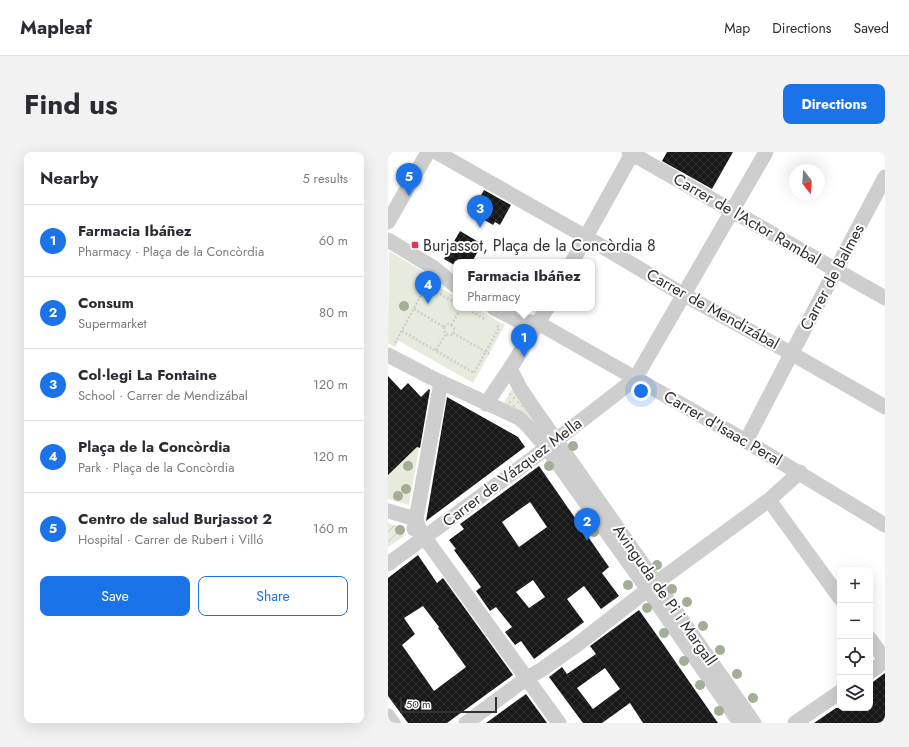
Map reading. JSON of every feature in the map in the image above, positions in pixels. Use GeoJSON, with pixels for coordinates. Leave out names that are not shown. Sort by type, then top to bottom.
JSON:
{"type":"FeatureCollection","features":[{"type":"Feature","properties":{"kind":"street"},"geometry":{"type":"LineString","coordinates":[[388,222],[428,152]]}},
{"type":"Feature","properties":{"kind":"street","name":"Carrer de Mendizábal"},"geometry":{"type":"LineString","coordinates":[[436,152],[586,237],[684,295],[791,353],[885,407]]}},
{"type":"Feature","properties":{"kind":"street"},"geometry":{"type":"LineString","coordinates":[[635,379],[766,152]]}},
{"type":"Feature","properties":{"kind":"street"},"geometry":{"type":"LineString","coordinates":[[574,259],[632,153]]}},
{"type":"Feature","properties":{"kind":"street","name":"Carrer de l'Actor Rambal"},"geometry":{"type":"LineString","coordinates":[[632,153],[732,212],[885,298]]}},
{"type":"Feature","properties":{"kind":"street","name":"Carrer de Balmes"},"geometry":{"type":"LineString","coordinates":[[746,440],[885,177]]}},
{"type":"Feature","properties":{"kind":"street"},"geometry":{"type":"LineString","coordinates":[[388,240],[434,268],[453,284]]}},
{"type":"Feature","properties":{"kind":"street"},"geometry":{"type":"LineString","coordinates":[[500,311],[519,321],[538,323]]}},
{"type":"Feature","properties":{"kind":"street"},"geometry":{"type":"LineString","coordinates":[[486,404],[544,311]]}},
{"type":"Feature","properties":{"kind":"street","name":"Carrer d'Isaac Peral"},"geometry":{"type":"LineString","coordinates":[[538,323],[635,379],[746,440],[885,525]]}},
{"type":"Feature","properties":{"kind":"street","name":"Avinguda de Pi i Margall"},"geometry":{"type":"LineString","coordinates":[[392,350],[441,382],[519,418],[551,443]]}},
{"type":"Feature","properties":{"kind":"street","name":"Avinguda de Pi i Margall"},"geometry":{"type":"LineString","coordinates":[[510,368],[551,443],[652,587],[754,723]]}},
{"type":"Feature","properties":{"kind":"street","name":"Carrer de Vázquez Mella"},"geometry":{"type":"LineString","coordinates":[[388,564],[425,538],[635,379]]}},
{"type":"Feature","properties":{"kind":"street"},"geometry":{"type":"LineString","coordinates":[[412,547],[441,382]]}},
{"type":"Feature","properties":{"kind":"street"},"geometry":{"type":"LineString","coordinates":[[466,723],[527,678],[572,648],[769,500],[800,472]]}},
{"type":"Feature","properties":{"kind":"street"},"geometry":{"type":"LineString","coordinates":[[769,500],[837,594]]}},
{"type":"Feature","properties":{"kind":"street"},"geometry":{"type":"LineString","coordinates":[[388,511],[416,519]]}},
{"type":"Feature","properties":{"kind":"street"},"geometry":{"type":"LineString","coordinates":[[416,519],[419,529],[425,538],[559,723]]}},
{"type":"Feature","properties":{"kind":"street","name":"Avinguda de Pi i Margall"},"geometry":{"type":"LineString","coordinates":[[652,587],[740,723]]}},
{"type":"Feature","properties":{"kind":"street"},"geometry":{"type":"LineString","coordinates":[[873,643],[885,661],[873,670]]}},
{"type":"Feature","properties":{"kind":"street"},"geometry":{"type":"LineString","coordinates":[[795,723],[837,694]]}},
{"type":"Feature","properties":{"kind":"street"},"geometry":{"type":"LineString","coordinates":[[388,716],[393,723]]}},
{"type":"Feature","properties":{"kind":"path"},"geometry":{"type":"LineString","coordinates":[[392,350],[394,343],[426,286],[453,301]]}},
{"type":"Feature","properties":{"kind":"path"},"geometry":{"type":"LineString","coordinates":[[414,309],[444,327],[446,334]]}},
{"type":"Feature","properties":{"kind":"path"},"geometry":{"type":"LineString","coordinates":[[453,333],[454,328],[452,325],[459,311]]}},
{"type":"Feature","properties":{"kind":"path"},"geometry":{"type":"LineString","coordinates":[[402,331],[474,373],[499,328],[469,311]]}},
{"type":"Feature","properties":{"kind":"path"},"geometry":{"type":"LineString","coordinates":[[444,327],[448,324],[452,325]]}},
{"type":"Feature","properties":{"kind":"path"},"geometry":{"type":"LineString","coordinates":[[446,334],[449,335],[453,333],[491,355]]}},
{"type":"Feature","properties":{"kind":"path"},"geometry":{"type":"LineString","coordinates":[[436,350],[446,334]]}},
{"type":"Feature","properties":{"kind":"shaded area"},"geometry":{"type":"Polygon","coordinates":[[[389,251],[434,278],[432,283],[453,295],[453,311],[480,311],[505,325],[473,383],[399,341],[395,347],[388,343],[389,251]]]}},
{"type":"Feature","properties":{"kind":"shaded area"},"geometry":{"type":"Polygon","coordinates":[[[512,389],[535,420],[504,403],[512,389]]]}},
{"type":"Feature","properties":{"kind":"shaded area"},"geometry":{"type":"Polygon","coordinates":[[[417,447],[419,448],[409,505],[388,499],[388,475],[417,447]]]}},
{"type":"Feature","properties":{"kind":"shaded area"},"geometry":{"type":"Polygon","coordinates":[[[388,523],[404,528],[403,537],[388,547],[388,523]]]}},
{"type":"Feature","properties":{"kind":"building"},"geometry":{"type":"Polygon","coordinates":[[[667,152],[733,152],[712,189],[662,161],[667,152]]]}},
{"type":"Feature","properties":{"kind":"building"},"geometry":{"type":"Polygon","coordinates":[[[484,190],[511,205],[500,225],[495,222],[493,225],[471,212],[484,190]]]}},
{"type":"Feature","properties":{"kind":"building"},"geometry":{"type":"Polygon","coordinates":[[[460,231],[482,244],[474,259],[453,259],[453,264],[444,259],[460,231]]]}},
{"type":"Feature","properties":{"kind":"building"},"geometry":{"type":"Polygon","coordinates":[[[388,376],[401,390],[408,383],[421,397],[429,389],[430,390],[420,448],[417,447],[388,475],[388,376]]]}},
{"type":"Feature","properties":{"kind":"building"},"geometry":{"type":"Polygon","coordinates":[[[447,397],[518,437],[525,447],[426,521],[447,397]]]}},
{"type":"Feature","properties":{"kind":"building"},"geometry":{"type":"Polygon","coordinates":[[[539,466],[609,567],[602,573],[619,596],[601,609],[584,586],[567,599],[584,622],[534,659],[521,641],[515,645],[505,632],[512,627],[496,607],[490,611],[476,591],[481,587],[454,550],[456,549],[449,540],[464,529],[460,524],[539,466]],[[530,502],[502,522],[519,547],[547,527],[530,502]],[[533,580],[516,592],[529,608],[545,597],[533,580]]]}},
{"type":"Feature","properties":{"kind":"building"},"geometry":{"type":"Polygon","coordinates":[[[418,555],[437,583],[443,578],[513,675],[447,723],[408,723],[388,696],[388,578],[418,555]],[[423,606],[404,618],[415,634],[402,645],[434,691],[466,667],[438,628],[439,627],[423,606]]]}},
{"type":"Feature","properties":{"kind":"building"},"geometry":{"type":"Polygon","coordinates":[[[639,610],[718,723],[643,723],[630,703],[602,723],[583,723],[549,677],[562,667],[567,674],[596,654],[590,646],[639,610]],[[605,668],[577,688],[593,709],[620,689],[605,668]]]}},
{"type":"Feature","properties":{"kind":"building"},"geometry":{"type":"Polygon","coordinates":[[[885,673],[885,723],[814,723],[836,708],[837,711],[873,711],[873,682],[885,673]]]}},
{"type":"Feature","properties":{"kind":"building"},"geometry":{"type":"Polygon","coordinates":[[[526,694],[547,723],[486,723],[526,694]]]}},
{"type":"Feature","properties":{"kind":"place","name":"Centro de salud Burjassot 2"},"geometry":{"type":"Point","coordinates":[409,196]}},
{"type":"Feature","properties":{"kind":"place","name":"Col·legi La Fontaine"},"geometry":{"type":"Point","coordinates":[480,228]}},
{"type":"Feature","properties":{"kind":"place","name":"Burjassot, Plaça de la Concòrdia 8"},"geometry":{"type":"Point","coordinates":[415,245]}},
{"type":"Feature","properties":{"kind":"place","name":"Plaça de la Concòrdia"},"geometry":{"type":"Point","coordinates":[428,304]}},
{"type":"Feature","properties":{"kind":"place","name":"Farmacia Ibáñez"},"geometry":{"type":"Point","coordinates":[524,357]}},
{"type":"Feature","properties":{"kind":"place","name":"Consum"},"geometry":{"type":"Point","coordinates":[587,541]}}]}
